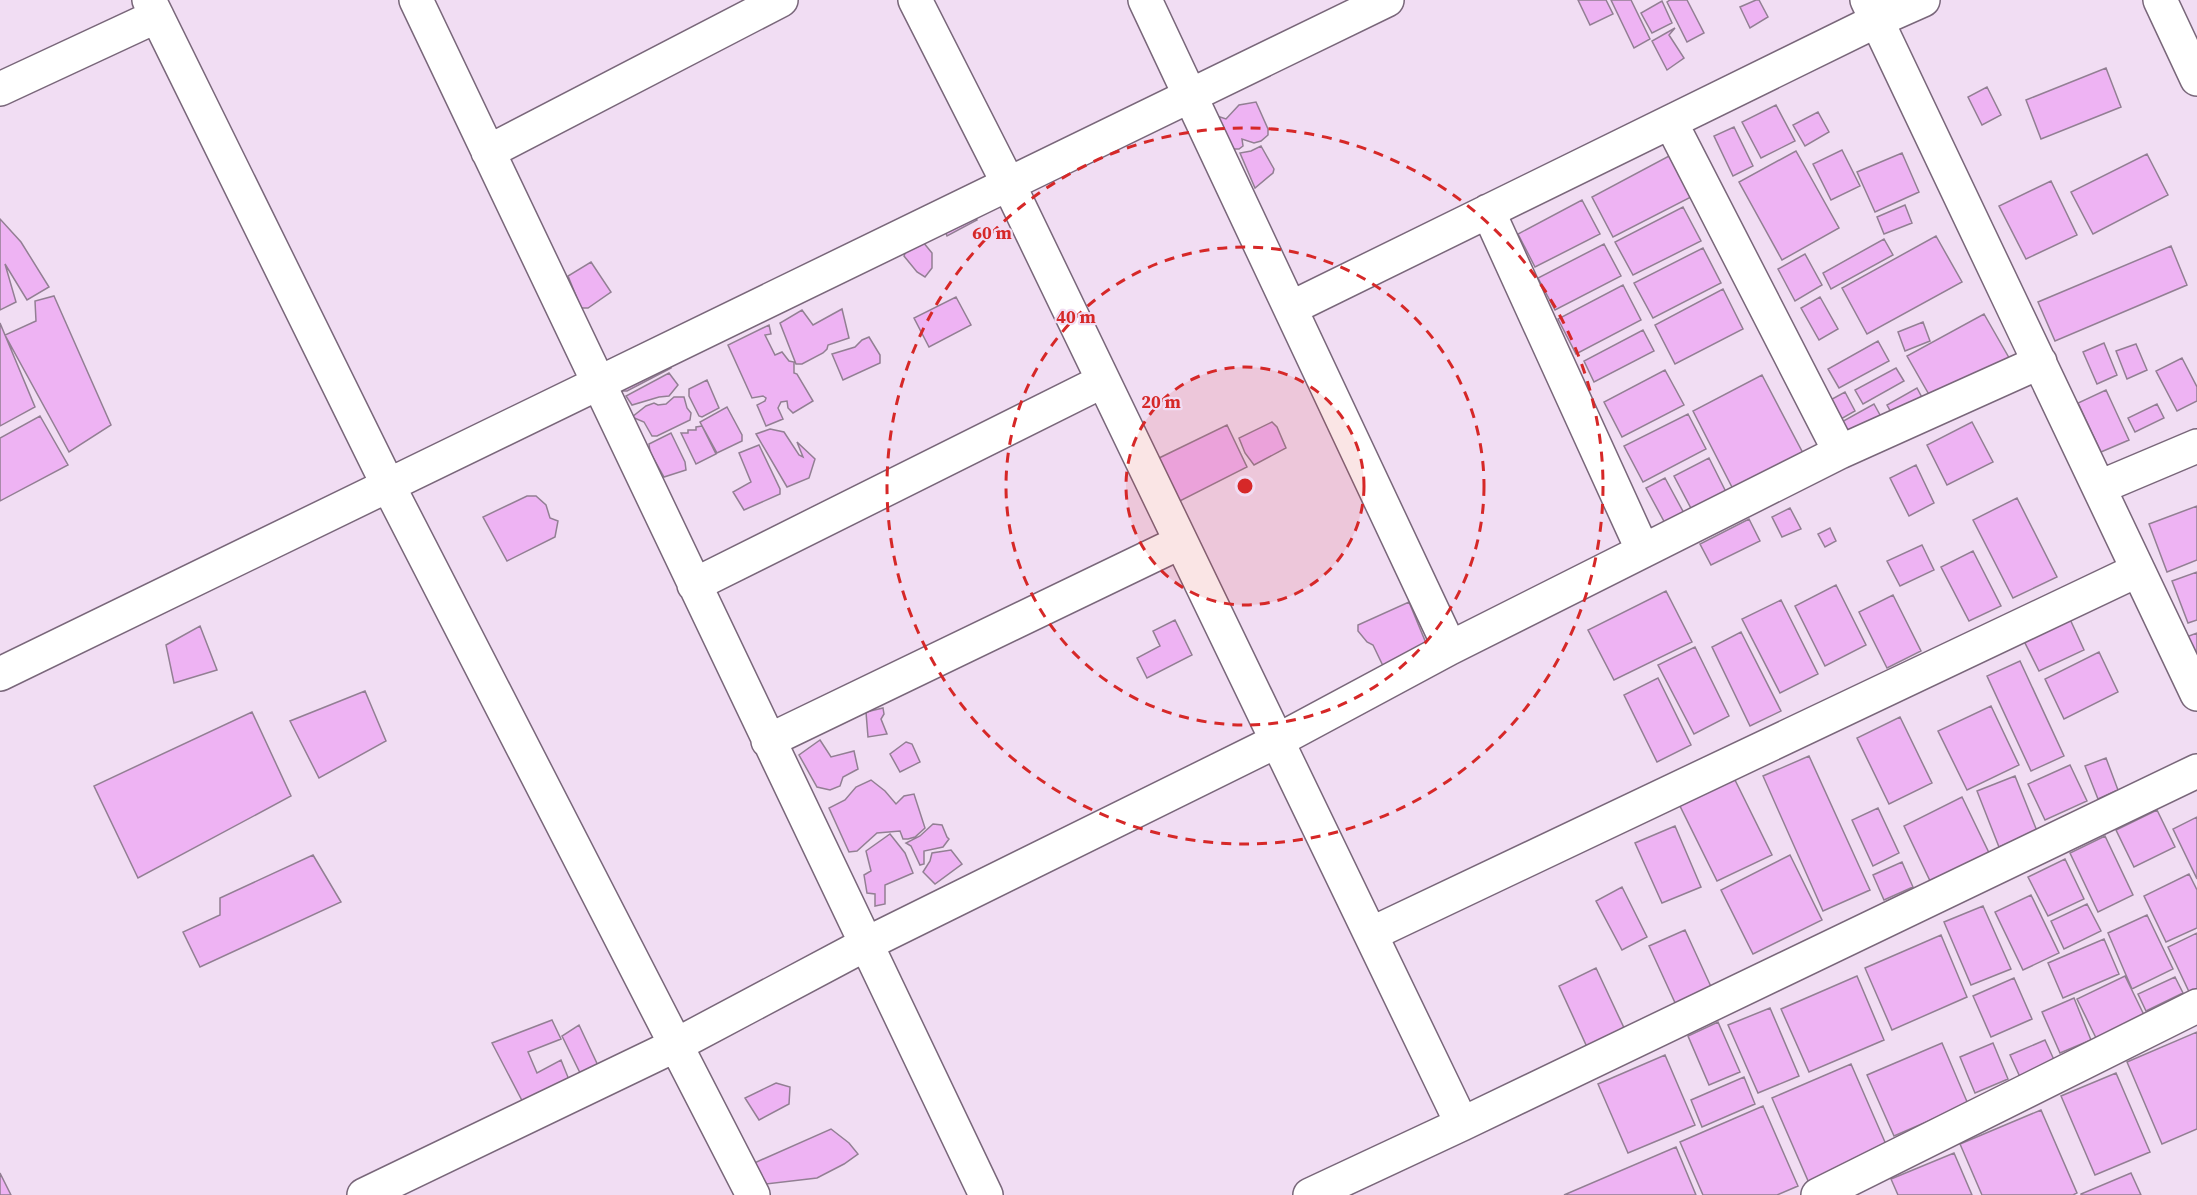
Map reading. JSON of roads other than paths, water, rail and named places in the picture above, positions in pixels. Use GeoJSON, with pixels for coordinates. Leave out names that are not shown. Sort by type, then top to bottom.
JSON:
{"type":"FeatureCollection","features":[{"type":"Feature","properties":{"kind":"street"},"geometry":{"type":"LineString","coordinates":[[416,0],[986,1195]]}},
{"type":"Feature","properties":{"kind":"street"},"geometry":{"type":"LineString","coordinates":[[488,152],[781,0]]}},
{"type":"Feature","properties":{"kind":"street"},"geometry":{"type":"LineString","coordinates":[[915,0],[1008,183],[1462,1124]]}},
{"type":"Feature","properties":{"kind":"street"},"geometry":{"type":"LineString","coordinates":[[1145,0],[1450,648]]}},
{"type":"Feature","properties":{"kind":"street"},"geometry":{"type":"LineString","coordinates":[[0,674],[1388,0]]}},
{"type":"Feature","properties":{"kind":"street"},"geometry":{"type":"LineString","coordinates":[[1291,309],[1671,123],[1873,10],[1923,0]]}},
{"type":"Feature","properties":{"kind":"street"},"geometry":{"type":"LineString","coordinates":[[2160,0],[2197,79]]}},
{"type":"Feature","properties":{"kind":"street"},"geometry":{"type":"LineString","coordinates":[[0,89],[153,8],[388,485],[753,1195]]}},
{"type":"Feature","properties":{"kind":"street"},"geometry":{"type":"LineString","coordinates":[[1873,10],[2197,694]]}},
{"type":"Feature","properties":{"kind":"street"},"geometry":{"type":"LineString","coordinates":[[1671,123],[1840,452]]}},
{"type":"Feature","properties":{"kind":"street"},"geometry":{"type":"LineString","coordinates":[[1488,211],[1643,551]]}},
{"type":"Feature","properties":{"kind":"street"},"geometry":{"type":"LineString","coordinates":[[364,1195],[676,1045],[866,944],[1277,741],[1450,648],[1840,452],[2040,362]]}},
{"type":"Feature","properties":{"kind":"street"},"geometry":{"type":"LineString","coordinates":[[694,585],[1104,381]]}},
{"type":"Feature","properties":{"kind":"street"},"geometry":{"type":"LineString","coordinates":[[2100,487],[2197,446]]}},
{"type":"Feature","properties":{"kind":"street"},"geometry":{"type":"LineString","coordinates":[[768,741],[1182,542]]}},
{"type":"Feature","properties":{"kind":"street"},"geometry":{"type":"LineString","coordinates":[[1371,934],[2138,570]]}},
{"type":"Feature","properties":{"kind":"street"},"geometry":{"type":"LineString","coordinates":[[1310,1195],[2197,771]]}},
{"type":"Feature","properties":{"kind":"street"},"geometry":{"type":"LineString","coordinates":[[1818,1195],[2197,1006]]}}]}
